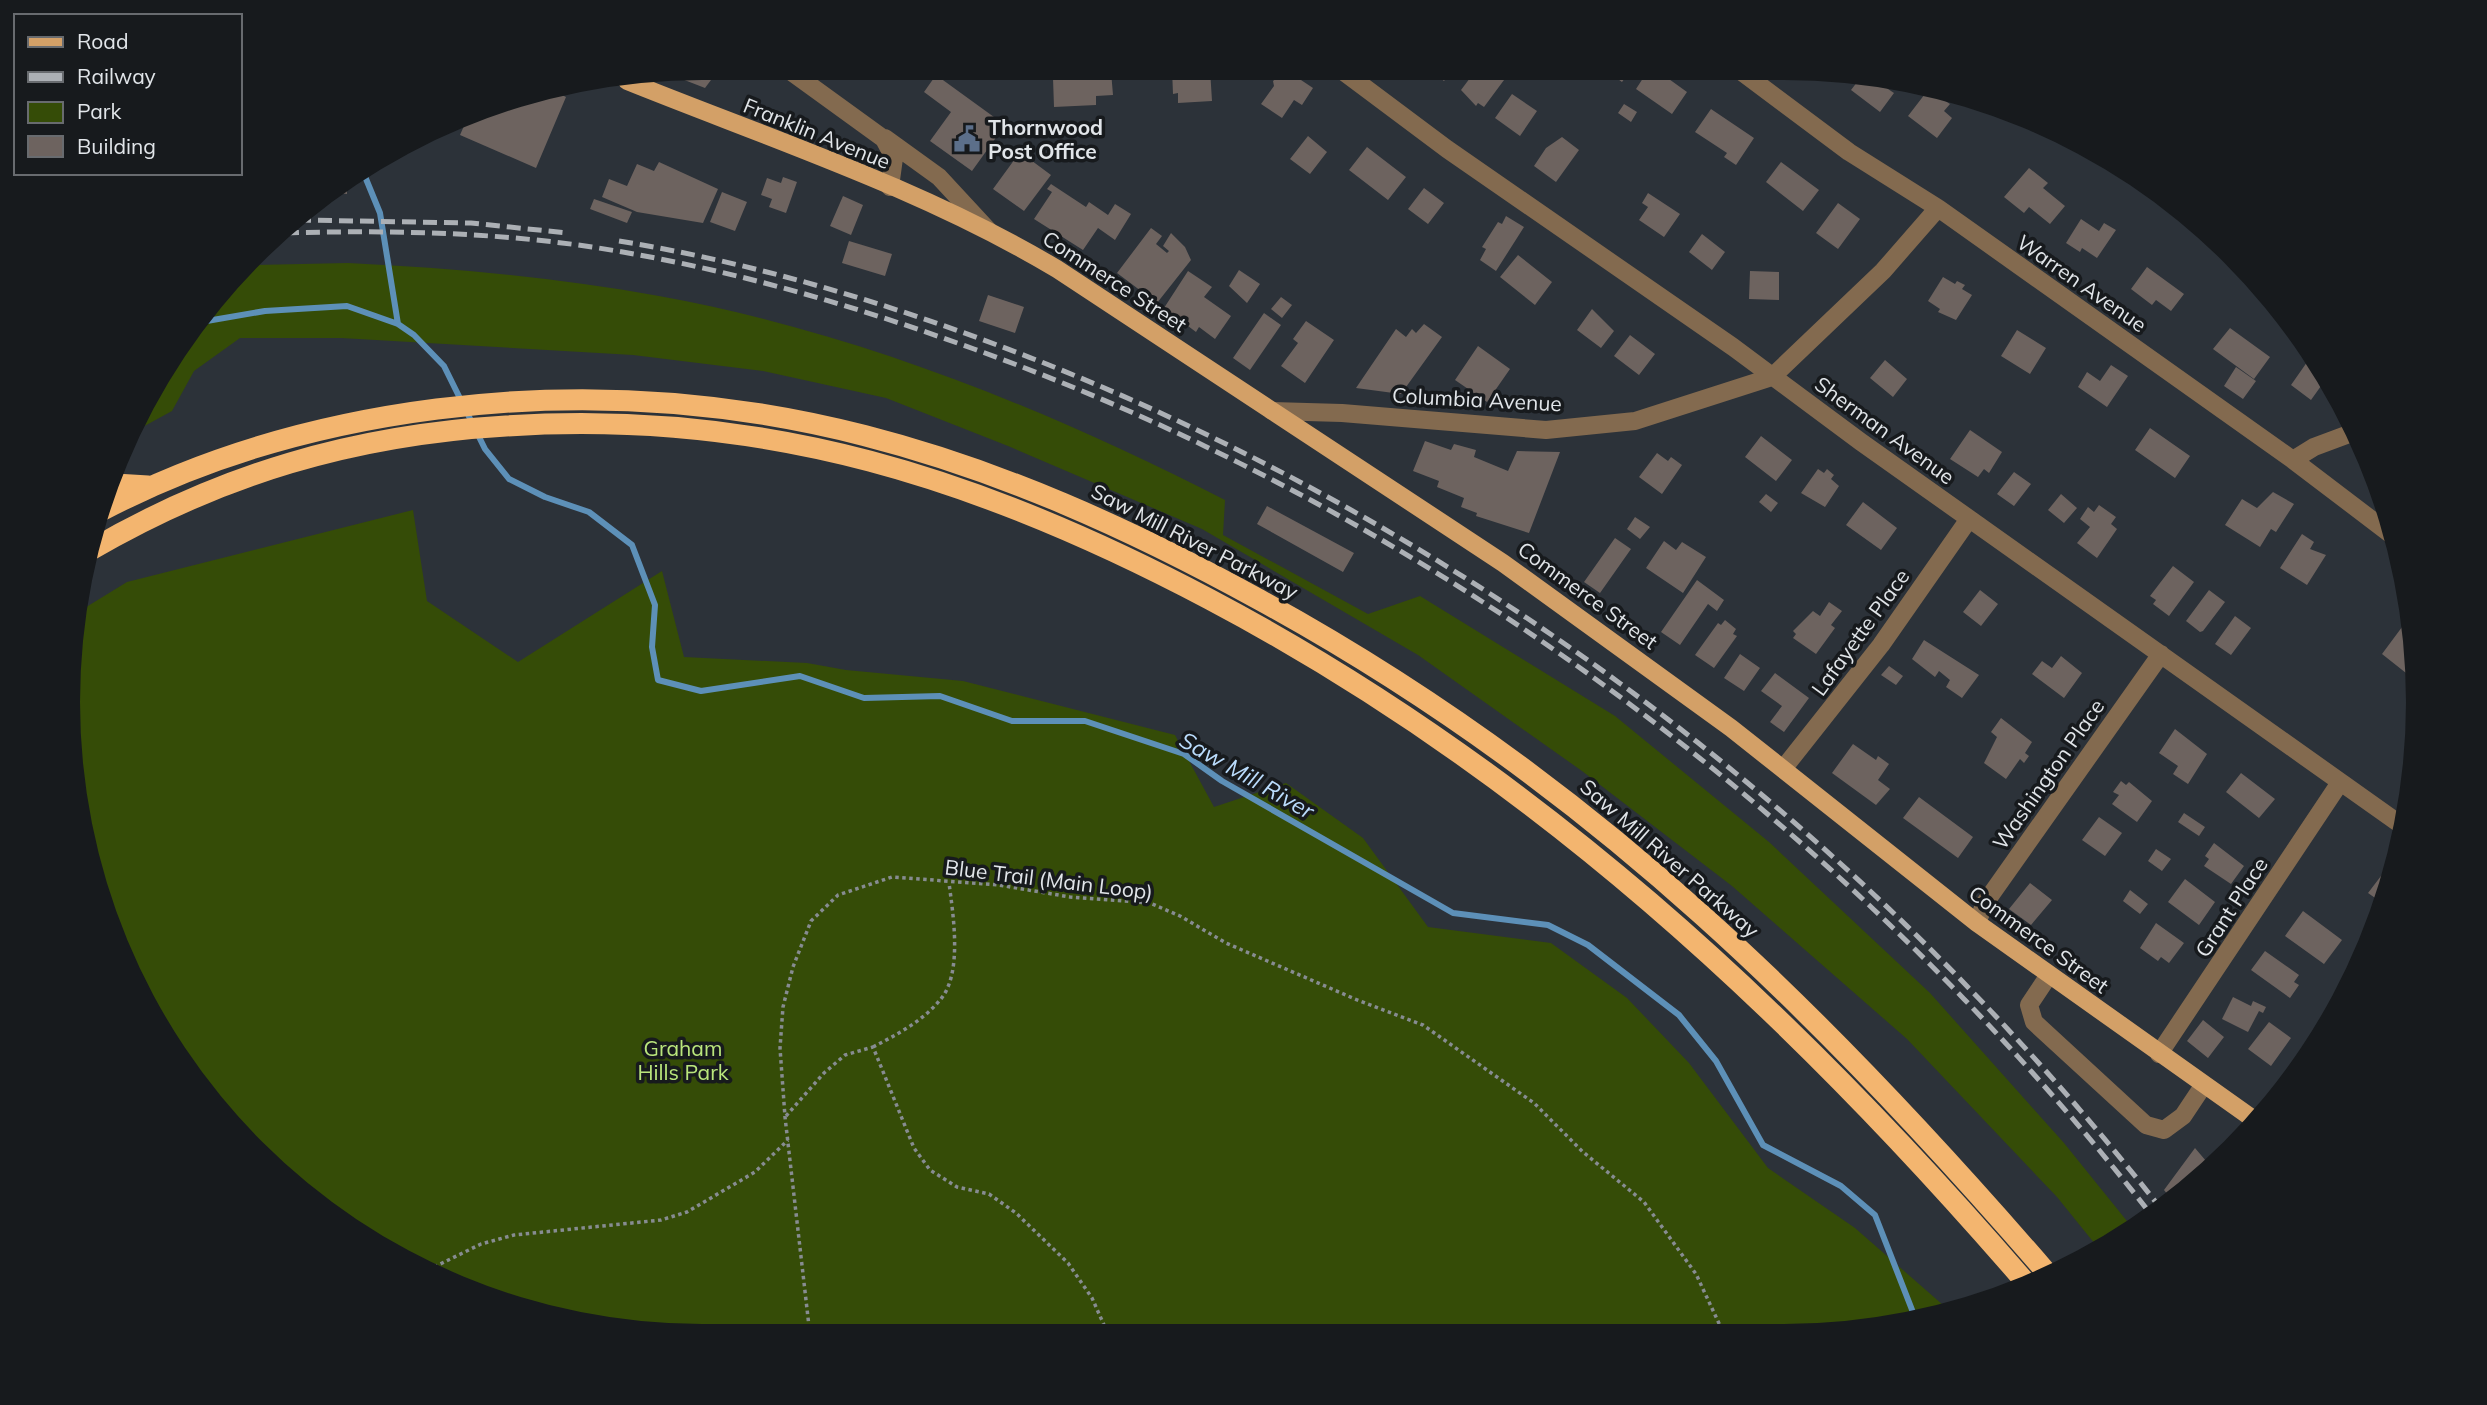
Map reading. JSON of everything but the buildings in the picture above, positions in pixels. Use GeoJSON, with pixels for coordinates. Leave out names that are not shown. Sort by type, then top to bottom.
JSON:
{"type":"FeatureCollection","features":[{"type":"Feature","properties":{"kind":"highway","name":"Saw Mill River Parkway"},"geometry":{"type":"LineString","coordinates":[[114,504],[148,486],[222,457],[292,436],[365,420],[439,409],[495,403],[586,400],[695,405],[770,415],[878,438],[948,458],[1052,497],[1153,543],[1284,613],[1388,676],[1500,752],[1672,888],[1842,1050],[2043,1268]]}},
{"type":"Feature","properties":{"kind":"highway"},"geometry":{"type":"LineString","coordinates":[[101,544],[159,513],[249,474],[355,446],[444,431],[514,425],[609,423],[719,431],[792,442],[886,463],[968,489],[1047,520],[1137,561],[1267,630],[1361,686],[1454,747],[1553,819],[1656,905],[1790,1029],[1926,1171],[2021,1278]]}},
{"type":"Feature","properties":{"kind":"highway"},"geometry":{"type":"LineString","coordinates":[[121,484],[148,486]]}},
{"type":"Feature","properties":{"kind":"main road","name":"Franklin Avenue"},"geometry":{"type":"LineString","coordinates":[[636,85],[890,187],[989,232]]}},
{"type":"Feature","properties":{"kind":"main road","name":"Commerce Street"},"geometry":{"type":"LineString","coordinates":[[989,232],[1057,269],[1503,563],[1783,769],[1977,923],[2249,1116]]}},
{"type":"Feature","properties":{"kind":"street","name":"Commerce Street"},"geometry":{"type":"LineString","coordinates":[[803,80],[939,177],[989,232]]}},
{"type":"Feature","properties":{"kind":"street","name":"Sherman Avenue"},"geometry":{"type":"LineString","coordinates":[[1355,80],[1447,149],[1772,377],[2339,784],[2395,821]]}},
{"type":"Feature","properties":{"kind":"street","name":"Warren Avenue"},"geometry":{"type":"LineString","coordinates":[[1753,80],[1849,152],[1938,208],[2293,460],[2380,526]]}},
{"type":"Feature","properties":{"kind":"street","name":"Commerce Street"},"geometry":{"type":"LineString","coordinates":[[877,133],[892,152],[890,187]]}},
{"type":"Feature","properties":{"kind":"street","name":"Columbia Avenue"},"geometry":{"type":"LineString","coordinates":[[1272,411],[1342,413],[1546,430],[1635,421],[1772,377],[1883,271],[1938,208]]}},
{"type":"Feature","properties":{"kind":"street"},"geometry":{"type":"LineString","coordinates":[[2293,460],[2314,447],[2346,435]]}},
{"type":"Feature","properties":{"kind":"street","name":"Lafayette Place"},"geometry":{"type":"LineString","coordinates":[[1783,769],[1881,645],[1969,519]]}},
{"type":"Feature","properties":{"kind":"street","name":"Washington Place"},"geometry":{"type":"LineString","coordinates":[[1977,923],[1985,903],[2161,654]]}},
{"type":"Feature","properties":{"kind":"street","name":"Grant Place"},"geometry":{"type":"LineString","coordinates":[[2159,1054],[2339,784]]}},
{"type":"Feature","properties":{"kind":"street"},"geometry":{"type":"LineString","coordinates":[[2049,975],[2029,1005],[2034,1021],[2146,1125],[2164,1130],[2183,1116],[2203,1086]]}},
{"type":"Feature","properties":{"kind":"path","name":"Blue Trail (Main Loop)"},"geometry":{"type":"LineString","coordinates":[[809,1324],[785,1118],[780,1048],[783,1007],[793,967],[811,921],[838,895],[892,877],[999,885],[1070,897],[1150,903],[1180,915],[1237,948],[1354,999],[1423,1025],[1534,1103],[1583,1152],[1644,1202],[1696,1274],[1719,1324]]}},
{"type":"Feature","properties":{"kind":"path"},"geometry":{"type":"LineString","coordinates":[[785,1118],[824,1073],[845,1055],[873,1047],[899,1033],[942,999],[949,982],[956,934],[948,883]]}},
{"type":"Feature","properties":{"kind":"path"},"geometry":{"type":"LineString","coordinates":[[873,1047],[914,1148],[930,1170],[957,1188],[989,1194],[1016,1213],[1068,1263],[1092,1298],[1104,1324]]}},
{"type":"Feature","properties":{"kind":"path"},"geometry":{"type":"LineString","coordinates":[[437,1265],[481,1244],[514,1236],[661,1220],[687,1212],[755,1172],[788,1140]]}},
{"type":"Feature","properties":{"kind":"green space"},"geometry":{"type":"Polygon","coordinates":[[[348,263],[504,274],[659,296],[806,330],[950,377],[1020,405],[1225,500],[1223,535],[1368,614],[1420,596],[1615,716],[1769,842],[1930,993],[2064,1143],[2127,1222],[2094,1242],[2057,1197],[1907,1039],[1732,886],[1582,771],[1418,655],[1202,529],[1008,446],[886,398],[763,371],[633,355],[341,338],[240,338],[194,371],[172,411],[146,425],[185,357],[235,292],[261,265],[348,263]]]}},
{"type":"Feature","properties":{"kind":"green space","name":"Graham Hills Park"},"geometry":{"type":"Polygon","coordinates":[[[413,510],[427,601],[518,662],[662,571],[684,657],[807,663],[846,670],[963,681],[1175,735],[1214,807],[1286,783],[1363,838],[1428,927],[1551,943],[1627,998],[1689,1063],[1768,1168],[1855,1228],[1942,1304],[1866,1319],[1784,1324],[702,1324],[662,1323],[581,1313],[464,1277],[391,1241],[357,1220],[292,1170],[235,1113],[209,1081],[185,1048],[145,978],[114,902],[92,824],[80,702],[88,606],[127,582],[413,510]]]}},
{"type":"Feature","properties":{"kind":"waterway"},"geometry":{"type":"LineString","coordinates":[[366,179],[380,213],[398,324]]}},
{"type":"Feature","properties":{"kind":"waterway","name":"Saw Mill River"},"geometry":{"type":"LineString","coordinates":[[212,320],[265,311],[347,306],[398,324],[414,335],[444,366],[485,449],[509,479],[545,497],[589,512],[632,545],[655,605],[652,647],[658,680],[701,691],[800,676],[864,698],[940,696],[1012,721],[1085,721],[1184,754],[1222,781],[1453,913],[1548,925],[1588,945],[1679,1015],[1716,1061],[1763,1145],[1841,1186],[1875,1215],[1913,1311]]}},
{"type":"Feature","properties":{"kind":"railway"},"geometry":{"type":"LineString","coordinates":[[310,220],[471,223],[567,233]]}},
{"type":"Feature","properties":{"kind":"railway"},"geometry":{"type":"LineString","coordinates":[[295,233],[439,233],[516,238],[641,255],[738,276],[833,302],[974,349],[1146,419],[1312,501],[1471,595],[1624,700],[1769,815],[1906,940],[2034,1075],[2146,1208]]}},
{"type":"Feature","properties":{"kind":"railway"},"geometry":{"type":"LineString","coordinates":[[619,241],[729,263],[837,291],[944,326],[1049,365],[1211,437],[1367,519],[1518,612],[1661,714],[1798,825],[1927,945],[2048,1074],[2155,1202]]}},
{"type":"Feature","properties":{"kind":"place","name":"Thornwood Post Office"},"geometry":{"type":"Point","coordinates":[967,139]}}]}
